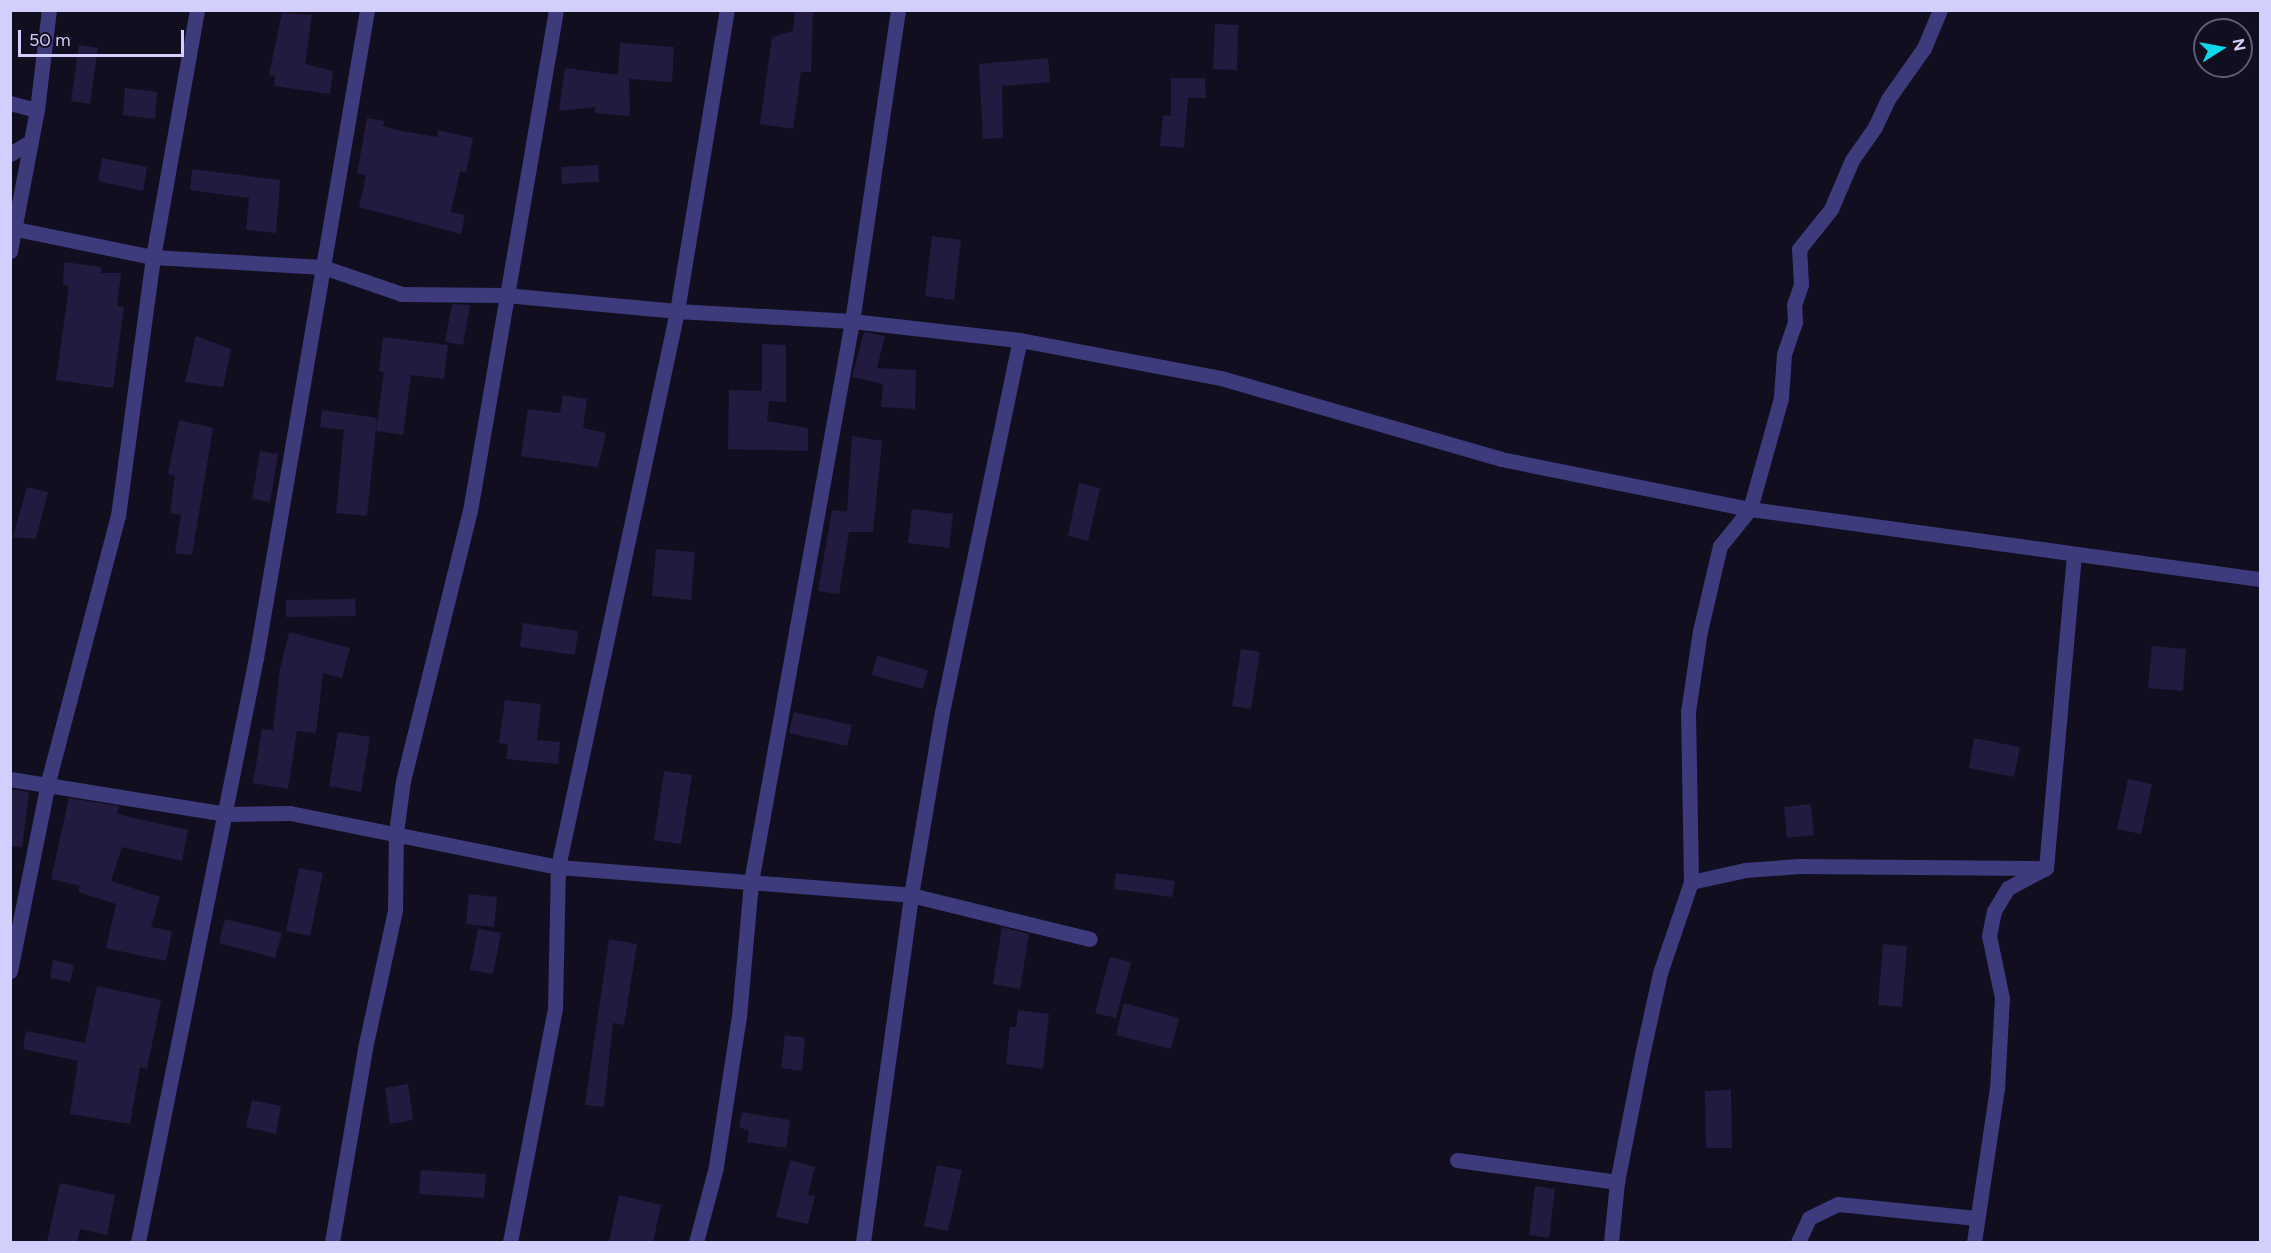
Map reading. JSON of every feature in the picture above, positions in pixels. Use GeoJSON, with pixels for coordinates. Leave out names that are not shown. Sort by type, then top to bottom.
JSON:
{"type":"FeatureCollection","features":[{"type":"Feature","properties":{"kind":"street"},"geometry":{"type":"LineString","coordinates":[[10,251],[16,230],[28,143],[37,110],[49,10]]}},
{"type":"Feature","properties":{"kind":"street"},"geometry":{"type":"LineString","coordinates":[[10,970],[48,782],[118,516],[153,257],[196,10]]}},
{"type":"Feature","properties":{"kind":"street"},"geometry":{"type":"LineString","coordinates":[[138,1242],[226,814],[367,10]]}},
{"type":"Feature","properties":{"kind":"street"},"geometry":{"type":"LineString","coordinates":[[332,1242],[365,1048],[395,910],[396,832],[403,781],[471,511],[505,295],[556,10]]}},
{"type":"Feature","properties":{"kind":"street"},"geometry":{"type":"LineString","coordinates":[[510,1242],[555,1008],[558,867],[677,311],[727,10]]}},
{"type":"Feature","properties":{"kind":"street"},"geometry":{"type":"LineString","coordinates":[[696,1242],[716,1167],[739,1016],[751,882],[852,321],[898,10]]}},
{"type":"Feature","properties":{"kind":"street"},"geometry":{"type":"LineString","coordinates":[[1611,1242],[1617,1182],[1660,973],[1691,882],[1688,712],[1700,631],[1720,546],[1750,509],[1781,398],[1784,354],[1795,322],[1794,305],[1801,285],[1799,249],[1831,209],[1852,160],[1875,127],[1888,99],[1924,48],[1940,10]]}},
{"type":"Feature","properties":{"kind":"street"},"geometry":{"type":"LineString","coordinates":[[10,103],[37,110]]}},
{"type":"Feature","properties":{"kind":"street"},"geometry":{"type":"LineString","coordinates":[[10,154],[28,143]]}},
{"type":"Feature","properties":{"kind":"street"},"geometry":{"type":"LineString","coordinates":[[16,230],[153,257],[323,267],[402,294],[505,295],[677,311],[852,321],[1020,340],[1221,378],[1501,459],[1750,509],[2260,579]]}},
{"type":"Feature","properties":{"kind":"street"},"geometry":{"type":"LineString","coordinates":[[863,1242],[911,895],[942,712],[1020,340]]}},
{"type":"Feature","properties":{"kind":"street"},"geometry":{"type":"LineString","coordinates":[[2046,868],[2074,555]]}},
{"type":"Feature","properties":{"kind":"street"},"geometry":{"type":"LineString","coordinates":[[10,779],[48,782],[226,814],[290,813],[396,832],[558,867],[911,895],[1090,939]]}},
{"type":"Feature","properties":{"kind":"street"},"geometry":{"type":"LineString","coordinates":[[1691,882],[1745,870],[1799,866],[2046,868]]}},
{"type":"Feature","properties":{"kind":"street"},"geometry":{"type":"LineString","coordinates":[[1974,1242],[1997,1089],[2002,998],[1989,936],[1994,911],[2008,888],[2046,868]]}},
{"type":"Feature","properties":{"kind":"street"},"geometry":{"type":"LineString","coordinates":[[1457,1160],[1617,1182]]}},
{"type":"Feature","properties":{"kind":"street"},"geometry":{"type":"LineString","coordinates":[[1798,1242],[1809,1218],[1838,1204],[1976,1218]]}},
{"type":"Feature","properties":{"kind":"building"},"geometry":{"type":"Polygon","coordinates":[[[795,10],[813,10],[811,72],[801,72],[793,129],[760,124],[772,37],[793,31],[795,10]]]}},
{"type":"Feature","properties":{"kind":"building"},"geometry":{"type":"Polygon","coordinates":[[[282,13],[312,15],[305,64],[333,71],[330,94],[274,86],[275,76],[269,75],[282,13]]]}},
{"type":"Feature","properties":{"kind":"building"},"geometry":{"type":"Polygon","coordinates":[[[1215,24],[1238,25],[1237,70],[1213,69],[1215,24]]]}},
{"type":"Feature","properties":{"kind":"building"},"geometry":{"type":"Polygon","coordinates":[[[620,43],[674,47],[672,82],[629,79],[630,116],[595,113],[595,107],[559,111],[565,68],[618,75],[620,43]]]}},
{"type":"Feature","properties":{"kind":"building"},"geometry":{"type":"Polygon","coordinates":[[[79,45],[98,48],[90,104],[71,101],[79,45]]]}},
{"type":"Feature","properties":{"kind":"building"},"geometry":{"type":"Polygon","coordinates":[[[1048,58],[1050,82],[1002,86],[1003,138],[983,139],[979,64],[1048,58]]]}},
{"type":"Feature","properties":{"kind":"building"},"geometry":{"type":"Polygon","coordinates":[[[1171,78],[1205,78],[1206,98],[1188,98],[1184,148],[1160,146],[1163,115],[1171,116],[1171,78]]]}},
{"type":"Feature","properties":{"kind":"building"},"geometry":{"type":"Polygon","coordinates":[[[125,88],[157,92],[155,119],[123,115],[125,88]]]}},
{"type":"Feature","properties":{"kind":"building"},"geometry":{"type":"Polygon","coordinates":[[[367,118],[384,121],[383,126],[396,130],[437,137],[438,130],[473,138],[466,173],[460,171],[451,212],[465,215],[461,234],[359,207],[366,175],[357,174],[367,118]]]}},
{"type":"Feature","properties":{"kind":"building"},"geometry":{"type":"Polygon","coordinates":[[[102,158],[147,167],[143,191],[98,181],[102,158]]]}},
{"type":"Feature","properties":{"kind":"building"},"geometry":{"type":"Polygon","coordinates":[[[598,165],[599,182],[562,184],[561,167],[598,165]]]}},
{"type":"Feature","properties":{"kind":"building"},"geometry":{"type":"Polygon","coordinates":[[[192,169],[280,180],[276,233],[246,230],[249,198],[190,190],[192,169]]]}},
{"type":"Feature","properties":{"kind":"building"},"geometry":{"type":"Polygon","coordinates":[[[932,236],[961,240],[954,300],[925,296],[932,236]]]}},
{"type":"Feature","properties":{"kind":"building"},"geometry":{"type":"Polygon","coordinates":[[[64,262],[101,267],[101,273],[121,273],[117,306],[124,307],[113,388],[56,380],[69,286],[63,285],[64,262]]]}},
{"type":"Feature","properties":{"kind":"building"},"geometry":{"type":"Polygon","coordinates":[[[452,304],[470,305],[463,345],[445,342],[452,304]]]}},
{"type":"Feature","properties":{"kind":"building"},"geometry":{"type":"Polygon","coordinates":[[[864,332],[885,336],[877,368],[916,370],[915,409],[881,407],[883,384],[852,377],[864,332]]]}},
{"type":"Feature","properties":{"kind":"building"},"geometry":{"type":"Polygon","coordinates":[[[196,336],[231,349],[223,387],[185,382],[196,336]]]}},
{"type":"Feature","properties":{"kind":"building"},"geometry":{"type":"Polygon","coordinates":[[[383,337],[448,345],[444,379],[411,375],[403,435],[376,431],[384,372],[379,371],[383,337]]]}},
{"type":"Feature","properties":{"kind":"building"},"geometry":{"type":"Polygon","coordinates":[[[762,344],[786,345],[786,402],[769,401],[767,421],[808,428],[808,451],[728,449],[729,390],[762,391],[762,344]]]}},
{"type":"Feature","properties":{"kind":"building"},"geometry":{"type":"Polygon","coordinates":[[[563,395],[587,399],[583,428],[606,433],[598,467],[521,456],[528,409],[560,413],[563,395]]]}},
{"type":"Feature","properties":{"kind":"building"},"geometry":{"type":"Polygon","coordinates":[[[322,410],[377,418],[367,516],[336,513],[344,430],[320,427],[322,410]]]}},
{"type":"Feature","properties":{"kind":"building"},"geometry":{"type":"Polygon","coordinates":[[[179,420],[213,428],[192,555],[175,553],[181,515],[170,513],[175,476],[168,474],[179,420]]]}},
{"type":"Feature","properties":{"kind":"building"},"geometry":{"type":"Polygon","coordinates":[[[852,436],[882,441],[873,532],[849,532],[839,594],[818,591],[832,510],[847,512],[852,436]]]}},
{"type":"Feature","properties":{"kind":"building"},"geometry":{"type":"Polygon","coordinates":[[[260,451],[278,454],[270,502],[252,499],[260,451]]]}},
{"type":"Feature","properties":{"kind":"building"},"geometry":{"type":"Polygon","coordinates":[[[1079,483],[1100,488],[1088,541],[1068,536],[1079,483]]]}},
{"type":"Feature","properties":{"kind":"building"},"geometry":{"type":"Polygon","coordinates":[[[27,487],[48,492],[36,539],[13,537],[27,487]]]}},
{"type":"Feature","properties":{"kind":"building"},"geometry":{"type":"Polygon","coordinates":[[[912,509],[953,514],[949,548],[908,543],[912,509]]]}},
{"type":"Feature","properties":{"kind":"building"},"geometry":{"type":"Polygon","coordinates":[[[656,549],[695,552],[691,600],[652,596],[656,549]]]}},
{"type":"Feature","properties":{"kind":"building"},"geometry":{"type":"Polygon","coordinates":[[[355,599],[356,616],[286,617],[286,600],[355,599]]]}},
{"type":"Feature","properties":{"kind":"building"},"geometry":{"type":"Polygon","coordinates":[[[523,623],[578,631],[575,655],[520,647],[523,623]]]}},
{"type":"Feature","properties":{"kind":"building"},"geometry":{"type":"Polygon","coordinates":[[[289,632],[350,648],[342,678],[323,673],[316,733],[297,731],[288,789],[253,783],[262,729],[273,730],[280,669],[289,632]]]}},
{"type":"Feature","properties":{"kind":"building"},"geometry":{"type":"Polygon","coordinates":[[[2152,646],[2186,649],[2183,691],[2148,688],[2152,646]]]}},
{"type":"Feature","properties":{"kind":"building"},"geometry":{"type":"Polygon","coordinates":[[[1241,649],[1260,652],[1251,709],[1232,706],[1241,649]]]}},
{"type":"Feature","properties":{"kind":"building"},"geometry":{"type":"Polygon","coordinates":[[[877,656],[928,670],[923,689],[872,675],[877,656]]]}},
{"type":"Feature","properties":{"kind":"building"},"geometry":{"type":"Polygon","coordinates":[[[505,700],[541,704],[537,740],[560,742],[558,764],[506,759],[508,744],[499,743],[505,700]]]}},
{"type":"Feature","properties":{"kind":"building"},"geometry":{"type":"Polygon","coordinates":[[[794,712],[852,725],[847,746],[789,733],[794,712]]]}},
{"type":"Feature","properties":{"kind":"building"},"geometry":{"type":"Polygon","coordinates":[[[338,732],[370,737],[361,792],[329,786],[338,732]]]}},
{"type":"Feature","properties":{"kind":"building"},"geometry":{"type":"Polygon","coordinates":[[[1974,738],[2020,747],[2014,777],[1969,768],[1974,738]]]}},
{"type":"Feature","properties":{"kind":"building"},"geometry":{"type":"Polygon","coordinates":[[[664,771],[692,775],[681,844],[654,840],[664,771]]]}},
{"type":"Feature","properties":{"kind":"building"},"geometry":{"type":"Polygon","coordinates":[[[2128,779],[2152,784],[2141,834],[2117,829],[2128,779]]]}},
{"type":"Feature","properties":{"kind":"building"},"geometry":{"type":"Polygon","coordinates":[[[10,789],[29,792],[22,847],[10,846],[10,789]]]}},
{"type":"Feature","properties":{"kind":"building"},"geometry":{"type":"Polygon","coordinates":[[[69,798],[119,806],[117,814],[188,830],[182,861],[122,847],[111,881],[160,897],[151,927],[172,931],[166,961],[106,948],[116,904],[78,892],[80,886],[51,879],[69,798]]]}},
{"type":"Feature","properties":{"kind":"building"},"geometry":{"type":"Polygon","coordinates":[[[1811,804],[1814,835],[1787,838],[1784,807],[1811,804]]]}},
{"type":"Feature","properties":{"kind":"building"},"geometry":{"type":"Polygon","coordinates":[[[299,868],[323,873],[310,936],[286,931],[299,868]]]}},
{"type":"Feature","properties":{"kind":"building"},"geometry":{"type":"Polygon","coordinates":[[[1116,873],[1175,881],[1172,897],[1114,889],[1116,873]]]}},
{"type":"Feature","properties":{"kind":"building"},"geometry":{"type":"Polygon","coordinates":[[[469,894],[497,897],[494,927],[466,924],[469,894]]]}},
{"type":"Feature","properties":{"kind":"building"},"geometry":{"type":"Polygon","coordinates":[[[225,919],[282,933],[275,958],[219,943],[225,919]]]}},
{"type":"Feature","properties":{"kind":"building"},"geometry":{"type":"Polygon","coordinates":[[[1002,927],[1029,934],[1020,989],[993,984],[1002,927]]]}},
{"type":"Feature","properties":{"kind":"building"},"geometry":{"type":"Polygon","coordinates":[[[478,929],[501,933],[493,974],[470,970],[478,929]]]}},
{"type":"Feature","properties":{"kind":"building"},"geometry":{"type":"Polygon","coordinates":[[[609,939],[637,944],[624,1025],[613,1023],[604,1107],[585,1105],[609,939]]]}},
{"type":"Feature","properties":{"kind":"building"},"geometry":{"type":"Polygon","coordinates":[[[1883,944],[1907,946],[1902,1007],[1878,1005],[1883,944]]]}},
{"type":"Feature","properties":{"kind":"building"},"geometry":{"type":"Polygon","coordinates":[[[1110,957],[1131,962],[1116,1018],[1095,1013],[1110,957]]]}},
{"type":"Feature","properties":{"kind":"building"},"geometry":{"type":"Polygon","coordinates":[[[53,960],[74,965],[70,982],[50,978],[53,960]]]}},
{"type":"Feature","properties":{"kind":"building"},"geometry":{"type":"Polygon","coordinates":[[[97,986],[161,1000],[147,1069],[140,1067],[130,1124],[70,1114],[78,1061],[23,1049],[26,1031],[85,1043],[97,986]]]}},
{"type":"Feature","properties":{"kind":"building"},"geometry":{"type":"Polygon","coordinates":[[[1124,1003],[1179,1018],[1171,1049],[1116,1035],[1124,1003]]]}},
{"type":"Feature","properties":{"kind":"building"},"geometry":{"type":"Polygon","coordinates":[[[1018,1010],[1049,1014],[1043,1069],[1006,1064],[1010,1027],[1016,1027],[1018,1010]]]}},
{"type":"Feature","properties":{"kind":"building"},"geometry":{"type":"Polygon","coordinates":[[[785,1035],[805,1038],[802,1071],[781,1068],[785,1035]]]}},
{"type":"Feature","properties":{"kind":"building"},"geometry":{"type":"Polygon","coordinates":[[[408,1084],[413,1120],[390,1124],[385,1088],[408,1084]]]}},
{"type":"Feature","properties":{"kind":"building"},"geometry":{"type":"Polygon","coordinates":[[[1731,1090],[1732,1148],[1706,1148],[1705,1091],[1731,1090]]]}},
{"type":"Feature","properties":{"kind":"building"},"geometry":{"type":"Polygon","coordinates":[[[252,1100],[281,1106],[276,1134],[246,1127],[252,1100]]]}},
{"type":"Feature","properties":{"kind":"building"},"geometry":{"type":"Polygon","coordinates":[[[742,1112],[790,1120],[786,1148],[747,1142],[749,1131],[739,1127],[742,1112]]]}},
{"type":"Feature","properties":{"kind":"building"},"geometry":{"type":"Polygon","coordinates":[[[790,1160],[815,1167],[808,1195],[815,1196],[808,1224],[776,1217],[790,1160]]]}},
{"type":"Feature","properties":{"kind":"building"},"geometry":{"type":"Polygon","coordinates":[[[937,1165],[962,1170],[948,1231],[924,1226],[937,1165]]]}},
{"type":"Feature","properties":{"kind":"building"},"geometry":{"type":"Polygon","coordinates":[[[421,1170],[486,1174],[484,1198],[419,1194],[421,1170]]]}},
{"type":"Feature","properties":{"kind":"building"},"geometry":{"type":"Polygon","coordinates":[[[60,1183],[115,1195],[107,1235],[80,1229],[77,1242],[47,1242],[60,1183]]]}},
{"type":"Feature","properties":{"kind":"building"},"geometry":{"type":"Polygon","coordinates":[[[1535,1186],[1555,1189],[1549,1238],[1529,1235],[1535,1186]]]}},
{"type":"Feature","properties":{"kind":"building"},"geometry":{"type":"Polygon","coordinates":[[[619,1195],[661,1205],[653,1242],[609,1242],[619,1195]]]}}]}
